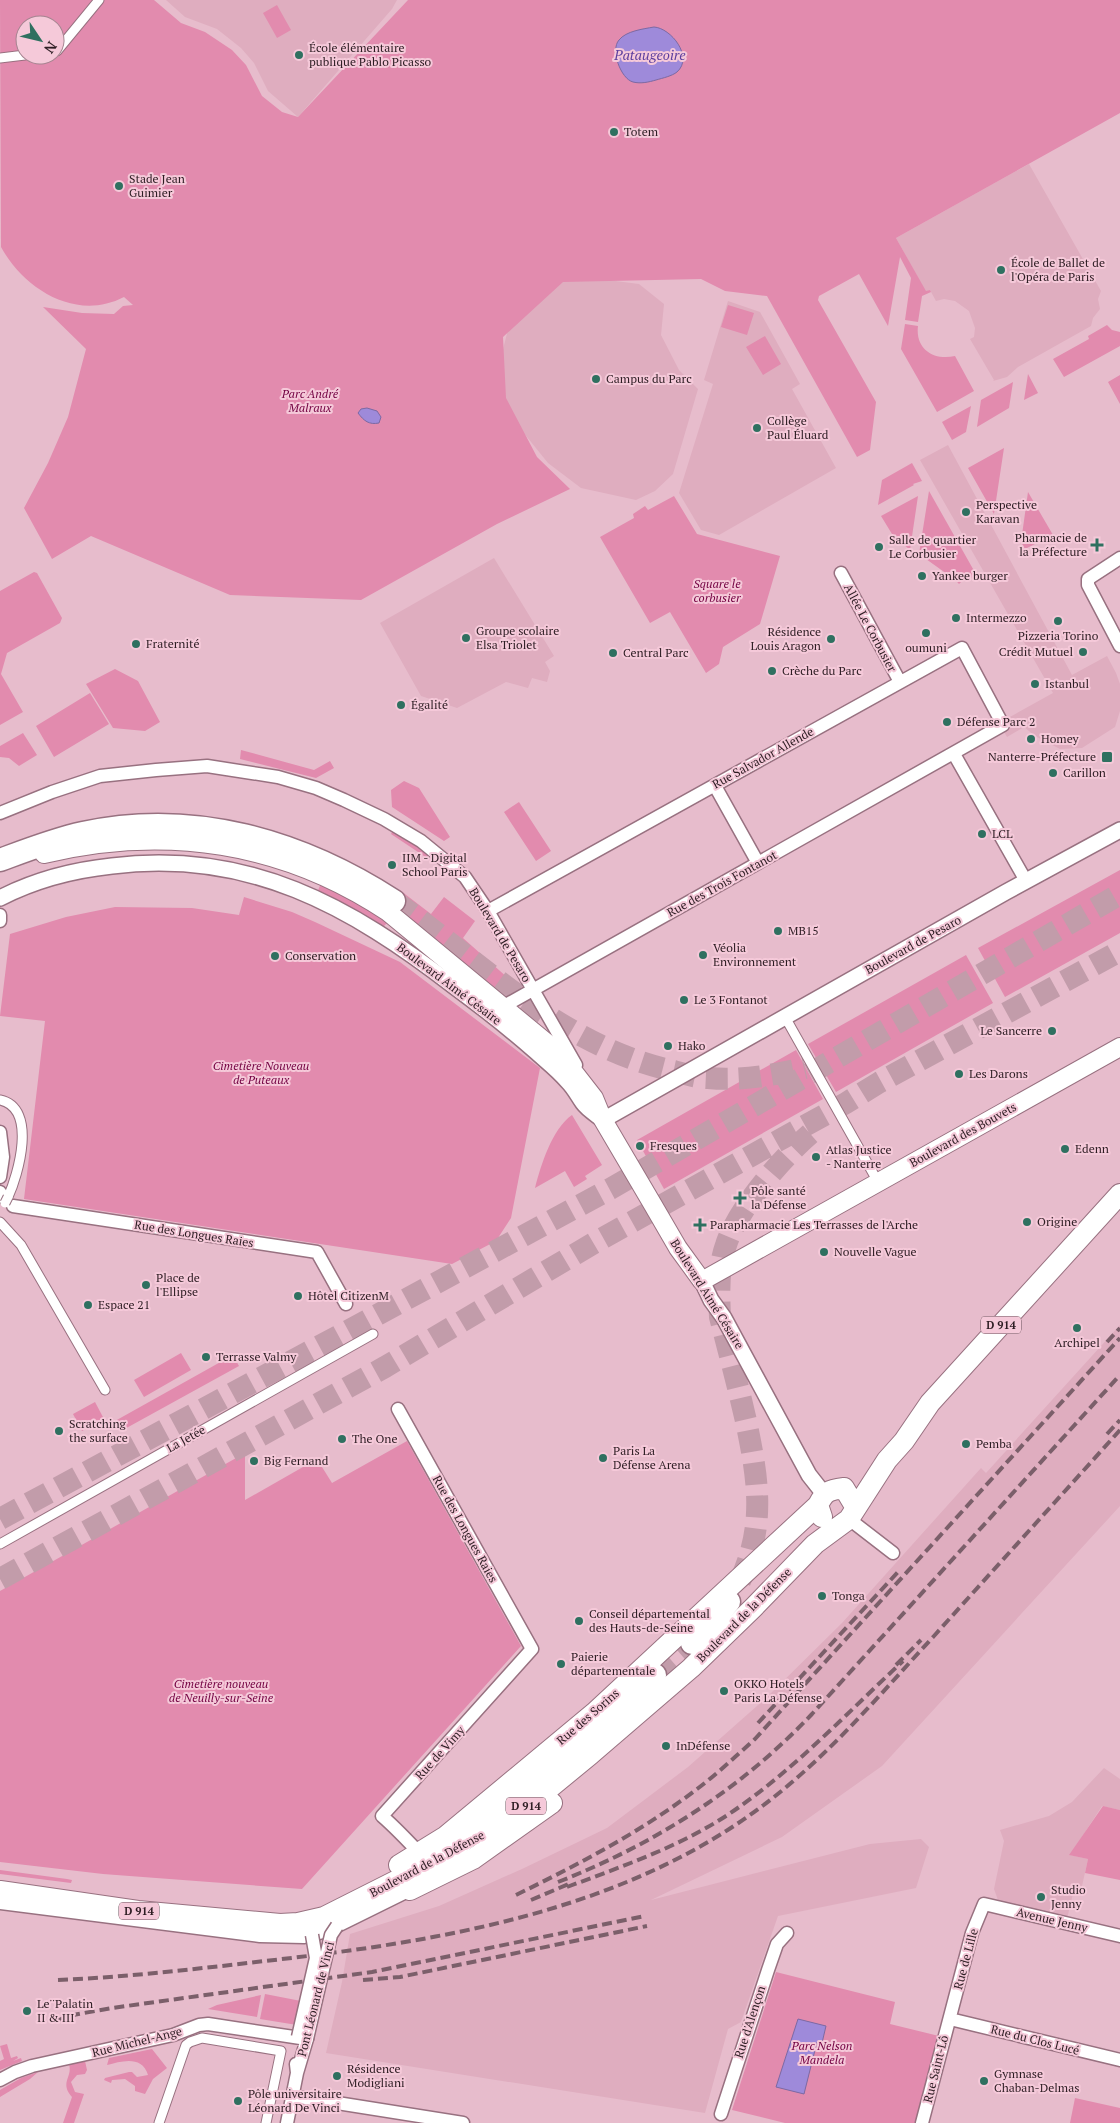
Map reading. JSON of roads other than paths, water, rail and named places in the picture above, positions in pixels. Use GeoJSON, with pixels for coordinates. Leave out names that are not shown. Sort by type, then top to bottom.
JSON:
{"type":"FeatureCollection","features":[{"type":"Feature","properties":{"kind":"highway"},"geometry":{"type":"LineString","coordinates":[[0,860],[59,839],[106,829],[155,824],[204,827],[252,836],[302,852],[349,874],[394,901]]}},
{"type":"Feature","properties":{"kind":"highway"},"geometry":{"type":"LineString","coordinates":[[692,1643],[730,1602]]}},
{"type":"Feature","properties":{"kind":"highway"},"geometry":{"type":"LineString","coordinates":[[430,1859],[579,1743],[655,1675]]}},
{"type":"Feature","properties":{"kind":"main road","name":"Boulevard Aimé Césaire"},"geometry":{"type":"LineString","coordinates":[[0,867],[80,846],[121,841],[207,842],[277,858],[364,896],[417,935],[497,1010],[559,1053],[589,1090],[603,1120],[678,1248],[702,1281]]}},
{"type":"Feature","properties":{"kind":"main road","name":"Boulevard des Bouvets"},"geometry":{"type":"LineString","coordinates":[[702,1281],[1120,1047]]}},
{"type":"Feature","properties":{"kind":"main road","name":"Boulevard de la Défense"},"geometry":{"type":"LineString","coordinates":[[0,1890],[138,1911],[280,1924],[298,1923],[324,1917],[430,1859],[480,1837],[535,1800],[690,1668],[754,1607],[815,1544],[848,1518],[886,1460],[904,1441],[930,1403],[1120,1194]]}},
{"type":"Feature","properties":{"kind":"main road","name":"Boulevard de la Défense"},"geometry":{"type":"LineString","coordinates":[[821,1499],[833,1490],[844,1488],[886,1460]]}},
{"type":"Feature","properties":{"kind":"main road"},"geometry":{"type":"LineString","coordinates":[[821,1499],[823,1520],[848,1518],[844,1488]]}},
{"type":"Feature","properties":{"kind":"main road","name":"Rue des Sorins"},"geometry":{"type":"LineString","coordinates":[[430,1859],[446,1836],[594,1713],[821,1499]]}},
{"type":"Feature","properties":{"kind":"main road"},"geometry":{"type":"LineString","coordinates":[[410,1890],[473,1859],[544,1810],[598,1766],[604,1757],[604,1742]]}},
{"type":"Feature","properties":{"kind":"main road"},"geometry":{"type":"LineString","coordinates":[[0,1879],[209,1906],[279,1913],[308,1910],[430,1859]]}},
{"type":"Feature","properties":{"kind":"street"},"geometry":{"type":"LineString","coordinates":[[65,40],[99,0]]}},
{"type":"Feature","properties":{"kind":"street"},"geometry":{"type":"LineString","coordinates":[[0,58],[15,56]]}},
{"type":"Feature","properties":{"kind":"street"},"geometry":{"type":"LineString","coordinates":[[1120,558],[1088,579],[1088,585],[1120,646]]}},
{"type":"Feature","properties":{"kind":"street","name":"Allée Le Corbusier"},"geometry":{"type":"LineString","coordinates":[[841,573],[900,682]]}},
{"type":"Feature","properties":{"kind":"street","name":"Rue Salvador Allende"},"geometry":{"type":"LineString","coordinates":[[488,911],[962,648],[1003,725]]}},
{"type":"Feature","properties":{"kind":"street","name":"Rue des Trois Fontanot"},"geometry":{"type":"LineString","coordinates":[[497,1010],[1003,725]]}},
{"type":"Feature","properties":{"kind":"street"},"geometry":{"type":"LineString","coordinates":[[954,754],[1026,881]]}},
{"type":"Feature","properties":{"kind":"street","name":"Boulevard de Pesaro"},"geometry":{"type":"LineString","coordinates":[[0,814],[52,792],[100,776],[207,766],[263,774],[316,788],[384,820],[421,841],[465,877],[488,911],[589,1090]]}},
{"type":"Feature","properties":{"kind":"street"},"geometry":{"type":"LineString","coordinates":[[714,786],[758,863]]}},
{"type":"Feature","properties":{"kind":"street","name":"Boulevard de Pesaro"},"geometry":{"type":"LineString","coordinates":[[603,1120],[1026,881],[1120,830]]}},
{"type":"Feature","properties":{"kind":"street","name":"Boulevard Aimé Césaire"},"geometry":{"type":"LineString","coordinates":[[0,898],[31,884],[76,871],[132,863],[194,864],[244,872],[289,887],[329,903],[379,932],[430,968],[497,1010],[557,1070],[575,1090],[584,1104],[603,1120]]}},
{"type":"Feature","properties":{"kind":"street"},"geometry":{"type":"LineString","coordinates":[[0,915],[0,921]]}},
{"type":"Feature","properties":{"kind":"street","name":"Boulevard Aimé Césaire"},"geometry":{"type":"LineString","coordinates":[[379,932],[417,935]]}},
{"type":"Feature","properties":{"kind":"street"},"geometry":{"type":"LineString","coordinates":[[785,1017],[878,1182]]}},
{"type":"Feature","properties":{"kind":"street"},"geometry":{"type":"LineString","coordinates":[[0,1100],[8,1103],[16,1112],[22,1135],[20,1165],[5,1201]]}},
{"type":"Feature","properties":{"kind":"street"},"geometry":{"type":"LineString","coordinates":[[0,1132],[3,1156],[0,1177]]}},
{"type":"Feature","properties":{"kind":"street","name":"Rue des Longues Raies"},"geometry":{"type":"LineString","coordinates":[[5,1201],[317,1252],[346,1304]]}},
{"type":"Feature","properties":{"kind":"street"},"geometry":{"type":"LineString","coordinates":[[0,1222],[21,1245],[105,1390]]}},
{"type":"Feature","properties":{"kind":"street","name":"Boulevard Aimé Césaire"},"geometry":{"type":"LineString","coordinates":[[702,1281],[711,1300],[724,1318],[821,1499]]}},
{"type":"Feature","properties":{"kind":"street","name":"La Jetée"},"geometry":{"type":"LineString","coordinates":[[0,1544],[373,1334]]}},
{"type":"Feature","properties":{"kind":"street","name":"Rue des Longues Raies"},"geometry":{"type":"LineString","coordinates":[[398,1409],[532,1649]]}},
{"type":"Feature","properties":{"kind":"street"},"geometry":{"type":"LineString","coordinates":[[848,1518],[893,1553]]}},
{"type":"Feature","properties":{"kind":"street","name":"Rue de Vimy"},"geometry":{"type":"LineString","coordinates":[[430,1859],[412,1846],[409,1840],[382,1816],[532,1649]]}},
{"type":"Feature","properties":{"kind":"street"},"geometry":{"type":"LineString","coordinates":[[0,1903],[260,1936],[304,1937],[337,1926],[410,1890]]}},
{"type":"Feature","properties":{"kind":"street","name":"Avenue Jenny"},"geometry":{"type":"LineString","coordinates":[[984,1904],[1120,1936]]}},
{"type":"Feature","properties":{"kind":"street","name":"Rue de Lille"},"geometry":{"type":"LineString","coordinates":[[951,2017],[972,1933],[984,1904]]}},
{"type":"Feature","properties":{"kind":"street","name":"Pont Léonard de Vinci"},"geometry":{"type":"LineString","coordinates":[[302,2038],[329,1944],[337,1926]]}},
{"type":"Feature","properties":{"kind":"street","name":"Rue d'Alençon"},"geometry":{"type":"LineString","coordinates":[[719,2120],[777,1944],[787,1933]]}},
{"type":"Feature","properties":{"kind":"street","name":"Pont Léonard de Vinci"},"geometry":{"type":"LineString","coordinates":[[302,2038],[316,1958],[312,1935]]}},
{"type":"Feature","properties":{"kind":"street","name":"Rue du Clos Lucé"},"geometry":{"type":"LineString","coordinates":[[951,2017],[1120,2060]]}},
{"type":"Feature","properties":{"kind":"street","name":"Rue Saint-Lô"},"geometry":{"type":"LineString","coordinates":[[922,2123],[944,2035],[951,2017]]}},
{"type":"Feature","properties":{"kind":"street","name":"Rue Michel-Ange"},"geometry":{"type":"LineString","coordinates":[[0,2080],[27,2068],[173,2035],[203,2024],[302,2038]]}},
{"type":"Feature","properties":{"kind":"street"},"geometry":{"type":"LineString","coordinates":[[159,2123],[186,2045],[202,2038],[281,2051],[266,2123]]}},
{"type":"Feature","properties":{"kind":"street"},"geometry":{"type":"LineString","coordinates":[[287,2123],[302,2038]]}},
{"type":"Feature","properties":{"kind":"street"},"geometry":{"type":"LineString","coordinates":[[293,2096],[463,2123]]}},
{"type":"Feature","properties":{"kind":"water","name":"Pataugeoire"},"geometry":{"type":"Polygon","coordinates":[[[654,27],[667,32],[678,44],[682,51],[682,66],[673,75],[667,77],[653,81],[633,82],[624,76],[618,64],[616,57],[617,45],[619,40],[626,34],[654,27]]]}},
{"type":"Feature","properties":{"kind":"water"},"geometry":{"type":"Polygon","coordinates":[[[367,408],[377,411],[381,417],[379,423],[367,422],[358,413],[361,409],[367,408]]]}},
{"type":"Feature","properties":{"kind":"water"},"geometry":{"type":"Polygon","coordinates":[[[798,2019],[826,2026],[822,2043],[817,2042],[804,2094],[776,2087],[798,2019]]]}},
{"type":"Feature","properties":{"kind":"tunnel"},"geometry":{"type":"LineString","coordinates":[[0,1519],[610,1189],[1120,894]]}},
{"type":"Feature","properties":{"kind":"tunnel"},"geometry":{"type":"LineString","coordinates":[[394,901],[493,977],[560,1024],[596,1043],[634,1059],[691,1076],[720,1079],[757,1077],[805,1068]]}},
{"type":"Feature","properties":{"kind":"tunnel"},"geometry":{"type":"LineString","coordinates":[[0,1579],[385,1367],[594,1243],[846,1103],[880,1082],[1120,951]]}},
{"type":"Feature","properties":{"kind":"tunnel"},"geometry":{"type":"LineString","coordinates":[[740,1581],[754,1541],[757,1502],[756,1482],[746,1421],[720,1317],[720,1271],[723,1253],[740,1215],[762,1184],[811,1133]]}},
{"type":"Feature","properties":{"kind":"tunnel"},"geometry":{"type":"LineString","coordinates":[[655,1675],[692,1643]]}},
{"type":"Feature","properties":{"kind":"railway"},"geometry":{"type":"LineString","coordinates":[[1107,1342],[1120,1328]]}},
{"type":"Feature","properties":{"kind":"railway"},"geometry":{"type":"LineString","coordinates":[[516,1895],[586,1859],[676,1805],[755,1739],[1120,1338]]}},
{"type":"Feature","properties":{"kind":"railway"},"geometry":{"type":"LineString","coordinates":[[558,1882],[629,1850],[695,1812],[756,1767],[785,1741],[812,1714],[1120,1375]]}},
{"type":"Feature","properties":{"kind":"railway"},"geometry":{"type":"LineString","coordinates":[[1107,1434],[1120,1420]]}},
{"type":"Feature","properties":{"kind":"railway"},"geometry":{"type":"LineString","coordinates":[[58,1980],[187,1970],[401,1943],[468,1930],[535,1913],[600,1892],[663,1866],[723,1833],[779,1793],[821,1756],[878,1697],[1120,1430]]}},
{"type":"Feature","properties":{"kind":"railway"},"geometry":{"type":"LineString","coordinates":[[758,1723],[898,1572]]}},
{"type":"Feature","properties":{"kind":"railway"},"geometry":{"type":"LineString","coordinates":[[896,1665],[921,1640]]}},
{"type":"Feature","properties":{"kind":"railway"},"geometry":{"type":"LineString","coordinates":[[567,1887],[671,1846],[729,1814],[753,1797],[797,1760],[903,1661]]}},
{"type":"Feature","properties":{"kind":"railway"},"geometry":{"type":"LineString","coordinates":[[531,1900],[571,1883]]}},
{"type":"Feature","properties":{"kind":"railway"},"geometry":{"type":"LineString","coordinates":[[56,2021],[73,2015],[112,2008],[372,1972],[645,1916]]}},
{"type":"Feature","properties":{"kind":"railway"},"geometry":{"type":"LineString","coordinates":[[363,1980],[400,1977],[647,1926]]}},
{"type":"Feature","properties":{"kind":"place","name":"École élémentaire publique Pablo Picasso"},"geometry":{"type":"Point","coordinates":[299,55]}},
{"type":"Feature","properties":{"kind":"place","name":"Totem"},"geometry":{"type":"Point","coordinates":[614,132]}},
{"type":"Feature","properties":{"kind":"place","name":"Stade Jean Guimier"},"geometry":{"type":"Point","coordinates":[119,186]}},
{"type":"Feature","properties":{"kind":"place","name":"École de Ballet de l'Opéra de Paris"},"geometry":{"type":"Point","coordinates":[1001,270]}},
{"type":"Feature","properties":{"kind":"place","name":"Campus du Parc"},"geometry":{"type":"Point","coordinates":[596,379]}},
{"type":"Feature","properties":{"kind":"place","name":"Collège Paul Éluard"},"geometry":{"type":"Point","coordinates":[757,428]}},
{"type":"Feature","properties":{"kind":"place","name":"Perspective Karavan"},"geometry":{"type":"Point","coordinates":[966,512]}},
{"type":"Feature","properties":{"kind":"place","name":"Pharmacie de la Préfecture"},"geometry":{"type":"Point","coordinates":[1097,545]}},
{"type":"Feature","properties":{"kind":"place","name":"Salle de quartier Le Corbusier"},"geometry":{"type":"Point","coordinates":[879,547]}},
{"type":"Feature","properties":{"kind":"place","name":"Yankee burger"},"geometry":{"type":"Point","coordinates":[922,576]}},
{"type":"Feature","properties":{"kind":"place","name":"Intermezzo"},"geometry":{"type":"Point","coordinates":[956,618]}},
{"type":"Feature","properties":{"kind":"place","name":"Pizzeria Torino"},"geometry":{"type":"Point","coordinates":[1058,621]}},
{"type":"Feature","properties":{"kind":"place","name":"oumuni"},"geometry":{"type":"Point","coordinates":[926,633]}},
{"type":"Feature","properties":{"kind":"place","name":"Groupe scolaire Elsa Triolet"},"geometry":{"type":"Point","coordinates":[466,638]}},
{"type":"Feature","properties":{"kind":"place","name":"Résidence Louis Aragon"},"geometry":{"type":"Point","coordinates":[831,639]}},
{"type":"Feature","properties":{"kind":"place","name":"Fraternité"},"geometry":{"type":"Point","coordinates":[136,644]}},
{"type":"Feature","properties":{"kind":"place","name":"Crédit Mutuel"},"geometry":{"type":"Point","coordinates":[1083,652]}},
{"type":"Feature","properties":{"kind":"place","name":"Central Parc"},"geometry":{"type":"Point","coordinates":[613,653]}},
{"type":"Feature","properties":{"kind":"place","name":"Crèche du Parc"},"geometry":{"type":"Point","coordinates":[772,671]}},
{"type":"Feature","properties":{"kind":"place","name":"Istanbul"},"geometry":{"type":"Point","coordinates":[1035,684]}},
{"type":"Feature","properties":{"kind":"place","name":"Égalité"},"geometry":{"type":"Point","coordinates":[401,705]}},
{"type":"Feature","properties":{"kind":"place","name":"Défense Parc 2"},"geometry":{"type":"Point","coordinates":[947,722]}},
{"type":"Feature","properties":{"kind":"place","name":"Homey"},"geometry":{"type":"Point","coordinates":[1031,739]}},
{"type":"Feature","properties":{"kind":"place","name":"Nanterre-Préfecture"},"geometry":{"type":"Point","coordinates":[1107,757]}},
{"type":"Feature","properties":{"kind":"place","name":"Carillon"},"geometry":{"type":"Point","coordinates":[1053,773]}},
{"type":"Feature","properties":{"kind":"place","name":"LCL"},"geometry":{"type":"Point","coordinates":[982,834]}},
{"type":"Feature","properties":{"kind":"place","name":"IIM - Digital School Paris"},"geometry":{"type":"Point","coordinates":[392,865]}},
{"type":"Feature","properties":{"kind":"place","name":"MB15"},"geometry":{"type":"Point","coordinates":[778,931]}},
{"type":"Feature","properties":{"kind":"place","name":"Véolia Environnement"},"geometry":{"type":"Point","coordinates":[703,955]}},
{"type":"Feature","properties":{"kind":"place","name":"Conservation"},"geometry":{"type":"Point","coordinates":[275,956]}},
{"type":"Feature","properties":{"kind":"place","name":"Le 3 Fontanot"},"geometry":{"type":"Point","coordinates":[684,1000]}},
{"type":"Feature","properties":{"kind":"place","name":"Le Sancerre"},"geometry":{"type":"Point","coordinates":[1052,1031]}},
{"type":"Feature","properties":{"kind":"place","name":"Hako"},"geometry":{"type":"Point","coordinates":[668,1046]}},
{"type":"Feature","properties":{"kind":"place","name":"Les Darons"},"geometry":{"type":"Point","coordinates":[959,1074]}},
{"type":"Feature","properties":{"kind":"place","name":"Fresques"},"geometry":{"type":"Point","coordinates":[640,1146]}},
{"type":"Feature","properties":{"kind":"place","name":"Edenn"},"geometry":{"type":"Point","coordinates":[1065,1149]}},
{"type":"Feature","properties":{"kind":"place","name":"Atlas Justice - Nanterre"},"geometry":{"type":"Point","coordinates":[816,1157]}},
{"type":"Feature","properties":{"kind":"place","name":"Pôle santé la Défense"},"geometry":{"type":"Point","coordinates":[740,1198]}},
{"type":"Feature","properties":{"kind":"place","name":"Origine"},"geometry":{"type":"Point","coordinates":[1027,1222]}},
{"type":"Feature","properties":{"kind":"place","name":"Parapharmacie Les Terrasses de l'Arche"},"geometry":{"type":"Point","coordinates":[700,1225]}},
{"type":"Feature","properties":{"kind":"place","name":"Nouvelle Vague"},"geometry":{"type":"Point","coordinates":[824,1252]}},
{"type":"Feature","properties":{"kind":"place","name":"Place de l'Ellipse"},"geometry":{"type":"Point","coordinates":[146,1285]}},
{"type":"Feature","properties":{"kind":"place","name":"Hôtel CitizenM"},"geometry":{"type":"Point","coordinates":[298,1296]}},
{"type":"Feature","properties":{"kind":"place","name":"Espace 21"},"geometry":{"type":"Point","coordinates":[88,1305]}},
{"type":"Feature","properties":{"kind":"place","name":"Archipel"},"geometry":{"type":"Point","coordinates":[1077,1328]}},
{"type":"Feature","properties":{"kind":"place","name":"Terrasse Valmy"},"geometry":{"type":"Point","coordinates":[206,1357]}},
{"type":"Feature","properties":{"kind":"place","name":"Scratching the surface"},"geometry":{"type":"Point","coordinates":[59,1431]}},
{"type":"Feature","properties":{"kind":"place","name":"The One"},"geometry":{"type":"Point","coordinates":[342,1439]}},
{"type":"Feature","properties":{"kind":"place","name":"Pemba"},"geometry":{"type":"Point","coordinates":[966,1444]}},
{"type":"Feature","properties":{"kind":"place","name":"Paris La Défense Arena"},"geometry":{"type":"Point","coordinates":[603,1458]}},
{"type":"Feature","properties":{"kind":"place","name":"Big Fernand"},"geometry":{"type":"Point","coordinates":[254,1461]}},
{"type":"Feature","properties":{"kind":"place","name":"Tonga"},"geometry":{"type":"Point","coordinates":[822,1596]}},
{"type":"Feature","properties":{"kind":"place","name":"Conseil départemental des Hauts-de-Seine"},"geometry":{"type":"Point","coordinates":[579,1621]}},
{"type":"Feature","properties":{"kind":"place","name":"Paierie départementale"},"geometry":{"type":"Point","coordinates":[561,1664]}},
{"type":"Feature","properties":{"kind":"place","name":"OKKO Hotels Paris La Défense"},"geometry":{"type":"Point","coordinates":[724,1691]}},
{"type":"Feature","properties":{"kind":"place","name":"InDéfense"},"geometry":{"type":"Point","coordinates":[666,1746]}},
{"type":"Feature","properties":{"kind":"place","name":"Studio Jenny"},"geometry":{"type":"Point","coordinates":[1041,1897]}},
{"type":"Feature","properties":{"kind":"place","name":"Le¨Palatin II & III"},"geometry":{"type":"Point","coordinates":[27,2011]}},
{"type":"Feature","properties":{"kind":"place","name":"Résidence Modigliani"},"geometry":{"type":"Point","coordinates":[337,2076]}},
{"type":"Feature","properties":{"kind":"place","name":"Gymnase Chaban-Delmas"},"geometry":{"type":"Point","coordinates":[984,2081]}},
{"type":"Feature","properties":{"kind":"place","name":"Pôle universitaire Léonard De Vinci"},"geometry":{"type":"Point","coordinates":[238,2101]}},
{"type":"Feature","properties":{"kind":"park label","name":"Parc André Malraux"},"geometry":{"type":"Point","coordinates":[310,401]}},
{"type":"Feature","properties":{"kind":"park label","name":"Square le corbusier"},"geometry":{"type":"Point","coordinates":[717,591]}},
{"type":"Feature","properties":{"kind":"park label","name":"Cimetière Nouveau de Puteaux"},"geometry":{"type":"Point","coordinates":[261,1073]}},
{"type":"Feature","properties":{"kind":"park label","name":"Cimetière nouveau de Neuilly-sur-Seine"},"geometry":{"type":"Point","coordinates":[221,1691]}},
{"type":"Feature","properties":{"kind":"park label","name":"Parc Nelson Mandela"},"geometry":{"type":"Point","coordinates":[822,2053]}}]}
